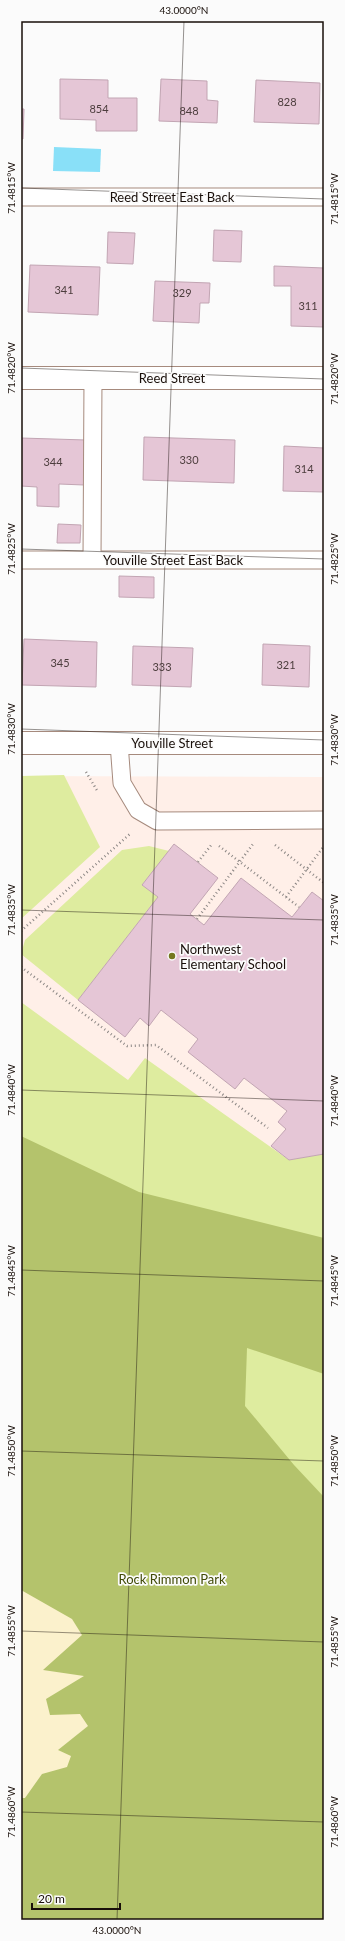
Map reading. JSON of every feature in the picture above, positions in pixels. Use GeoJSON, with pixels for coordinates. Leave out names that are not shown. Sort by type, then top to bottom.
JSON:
{"type":"FeatureCollection","features":[{"type":"Feature","properties":{"kind":"street","name":"Reed Street"},"geometry":{"type":"LineString","coordinates":[[21,378],[324,378]]}},
{"type":"Feature","properties":{"kind":"street","name":"Youville Street"},"geometry":{"type":"LineString","coordinates":[[21,743],[324,743]]}},
{"type":"Feature","properties":{"kind":"lane","name":"Reed Street East Back"},"geometry":{"type":"LineString","coordinates":[[21,197],[324,197]]}},
{"type":"Feature","properties":{"kind":"lane"},"geometry":{"type":"LineString","coordinates":[[92,560],[93,378]]}},
{"type":"Feature","properties":{"kind":"lane","name":"Youville Street East Back"},"geometry":{"type":"LineString","coordinates":[[21,560],[324,560]]}},
{"type":"Feature","properties":{"kind":"lane"},"geometry":{"type":"LineString","coordinates":[[119,743],[122,783],[138,810],[157,821],[324,820]]}},
{"type":"Feature","properties":{"kind":"path"},"geometry":{"type":"LineString","coordinates":[[21,930],[150,817]]}},
{"type":"Feature","properties":{"kind":"path"},"geometry":{"type":"LineString","coordinates":[[198,862],[214,842],[299,908]]}},
{"type":"Feature","properties":{"kind":"path"},"geometry":{"type":"LineString","coordinates":[[197,919],[255,842]]}},
{"type":"Feature","properties":{"kind":"path"},"geometry":{"type":"LineString","coordinates":[[272,843],[324,883]]}},
{"type":"Feature","properties":{"kind":"path"},"geometry":{"type":"LineString","coordinates":[[286,897],[324,846]]}},
{"type":"Feature","properties":{"kind":"path"},"geometry":{"type":"LineString","coordinates":[[21,967],[127,1046],[156,1045],[268,1128]]}},
{"type":"Feature","properties":{"kind":"shaded area","name":"Northwest Elementary School"},"geometry":{"type":"Polygon","coordinates":[[[21,776],[324,777],[324,1238],[21,1136],[21,776]]]}},
{"type":"Feature","properties":{"kind":"green space"},"geometry":{"type":"Polygon","coordinates":[[[64,775],[100,847],[21,919],[21,776],[64,775]]]}},
{"type":"Feature","properties":{"kind":"green space"},"geometry":{"type":"Polygon","coordinates":[[[149,846],[169,851],[142,885],[158,897],[78,1000],[21,954],[25,940],[122,850],[149,846]]]}},
{"type":"Feature","properties":{"kind":"green space","name":"Rock Rimmon Park"},"geometry":{"type":"Polygon","coordinates":[[[21,1002],[128,1080],[145,1058],[289,1160],[324,1154],[324,1920],[21,1920],[21,1002]]]}},
{"type":"Feature","properties":{"kind":"green space","name":"Rock Rimmon Park"},"geometry":{"type":"Polygon","coordinates":[[[21,1136],[139,1192],[324,1238],[324,1374],[247,1348],[245,1406],[294,1465],[324,1497],[324,1920],[21,1920],[21,1136]]]}},
{"type":"Feature","properties":{"kind":"sand"},"geometry":{"type":"Polygon","coordinates":[[[21,1590],[72,1619],[82,1635],[43,1670],[84,1676],[46,1699],[50,1715],[80,1714],[88,1726],[58,1750],[71,1756],[67,1767],[42,1774],[25,1798],[21,1798],[21,1590]]]}},
{"type":"Feature","properties":{"kind":"water"},"geometry":{"type":"Polygon","coordinates":[[[54,147],[101,149],[100,172],[53,171],[54,147]]]}},
{"type":"Feature","properties":{"kind":"building"},"geometry":{"type":"Polygon","coordinates":[[[60,79],[108,80],[108,98],[137,98],[137,131],[96,131],[96,120],[60,119],[60,79]]]}},
{"type":"Feature","properties":{"kind":"building"},"geometry":{"type":"Polygon","coordinates":[[[161,79],[207,81],[207,100],[218,101],[217,123],[159,121],[161,79]]]}},
{"type":"Feature","properties":{"kind":"building"},"geometry":{"type":"Polygon","coordinates":[[[256,80],[320,83],[319,124],[254,122],[256,80]]]}},
{"type":"Feature","properties":{"kind":"building"},"geometry":{"type":"Polygon","coordinates":[[[21,109],[24,109],[23,139],[21,139],[21,109]]]}},
{"type":"Feature","properties":{"kind":"building"},"geometry":{"type":"Polygon","coordinates":[[[214,230],[242,231],[241,262],[213,261],[214,230]]]}},
{"type":"Feature","properties":{"kind":"building"},"geometry":{"type":"Polygon","coordinates":[[[108,232],[135,233],[133,264],[107,263],[108,232]]]}},
{"type":"Feature","properties":{"kind":"building"},"geometry":{"type":"Polygon","coordinates":[[[30,265],[100,267],[98,315],[28,312],[30,265]]]}},
{"type":"Feature","properties":{"kind":"building"},"geometry":{"type":"Polygon","coordinates":[[[274,266],[324,268],[324,327],[291,326],[291,286],[274,286],[274,266]]]}},
{"type":"Feature","properties":{"kind":"building"},"geometry":{"type":"Polygon","coordinates":[[[155,281],[210,283],[209,303],[200,303],[199,323],[153,321],[155,281]]]}},
{"type":"Feature","properties":{"kind":"building"},"geometry":{"type":"Polygon","coordinates":[[[144,437],[235,440],[234,483],[143,480],[144,437]]]}},
{"type":"Feature","properties":{"kind":"building"},"geometry":{"type":"Polygon","coordinates":[[[21,438],[86,440],[84,485],[59,484],[59,507],[37,506],[37,487],[21,486],[21,438]]]}},
{"type":"Feature","properties":{"kind":"building"},"geometry":{"type":"Polygon","coordinates":[[[284,446],[324,448],[324,492],[283,491],[284,446]]]}},
{"type":"Feature","properties":{"kind":"building"},"geometry":{"type":"Polygon","coordinates":[[[58,524],[81,525],[80,543],[57,543],[58,524]]]}},
{"type":"Feature","properties":{"kind":"building"},"geometry":{"type":"Polygon","coordinates":[[[119,576],[154,577],[154,598],[119,597],[119,576]]]}},
{"type":"Feature","properties":{"kind":"building"},"geometry":{"type":"Polygon","coordinates":[[[24,639],[97,642],[96,687],[22,685],[24,639]]]}},
{"type":"Feature","properties":{"kind":"building"},"geometry":{"type":"Polygon","coordinates":[[[263,644],[310,646],[309,687],[262,685],[263,644]]]}},
{"type":"Feature","properties":{"kind":"building"},"geometry":{"type":"Polygon","coordinates":[[[133,646],[193,648],[191,687],[132,685],[133,646]]]}},
{"type":"Feature","properties":{"kind":"building"},"geometry":{"type":"Polygon","coordinates":[[[174,844],[218,878],[190,914],[204,925],[241,878],[292,917],[312,892],[324,901],[324,1154],[289,1160],[271,1146],[286,1129],[278,1122],[287,1111],[244,1078],[235,1089],[188,1052],[198,1039],[161,1010],[149,1026],[140,1018],[125,1037],[78,1000],[158,897],[142,885],[174,844]]]}},
{"type":"Feature","properties":{"kind":"place","name":"Northwest Elementary School"},"geometry":{"type":"Point","coordinates":[172,956]}}]}
